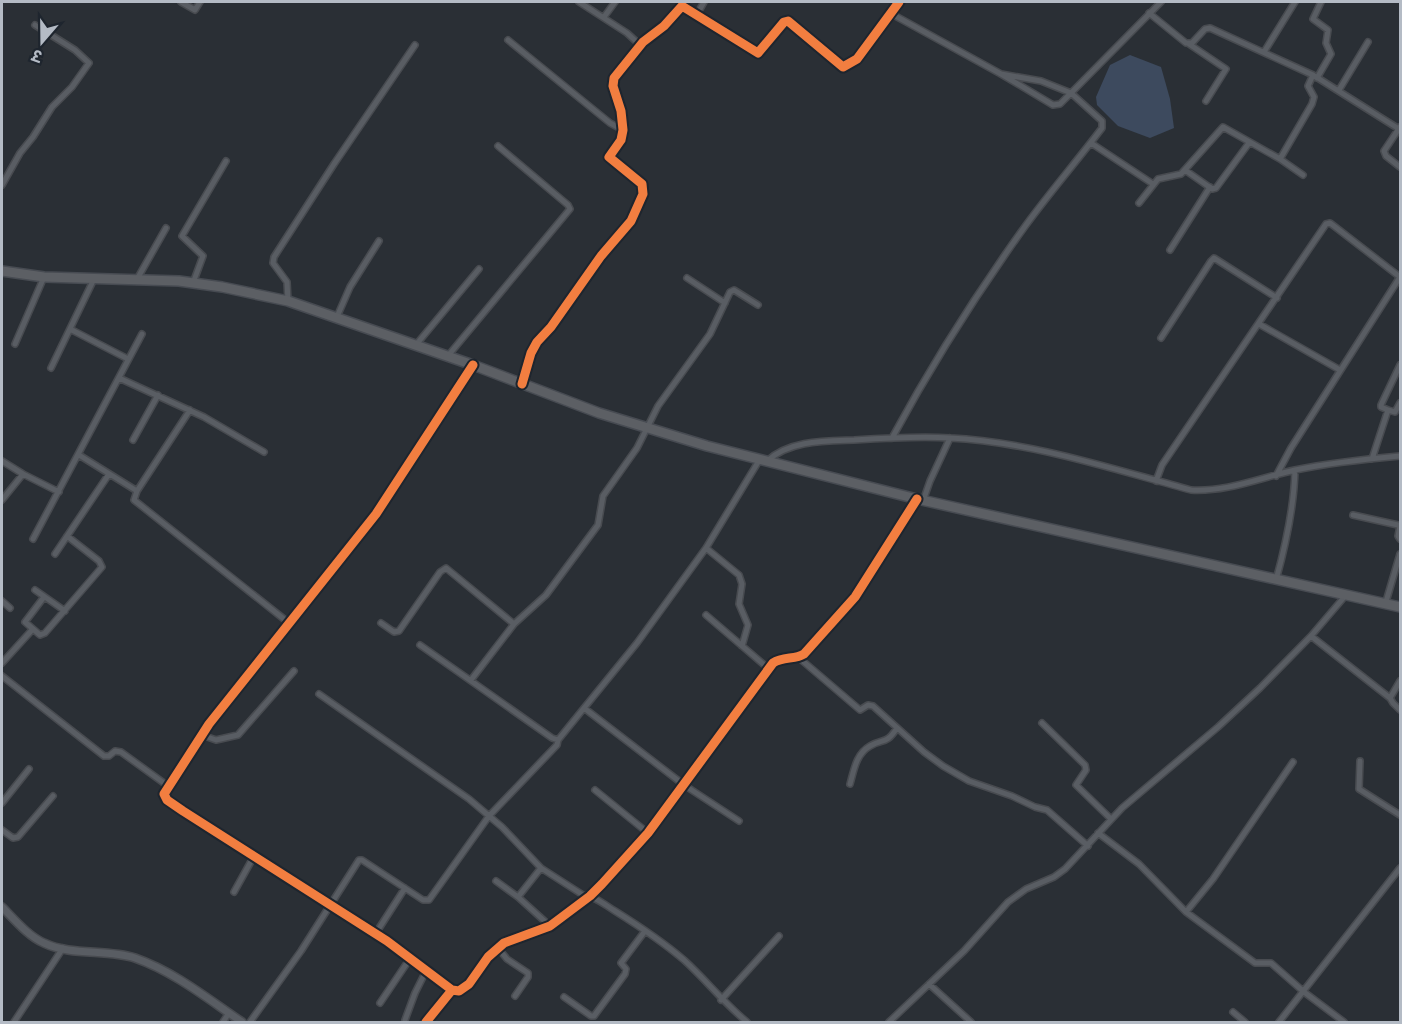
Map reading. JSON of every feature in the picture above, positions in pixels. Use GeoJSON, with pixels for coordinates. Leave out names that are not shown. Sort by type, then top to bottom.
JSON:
{"type":"FeatureCollection","features":[{"type":"Feature","properties":{"kind":"main road"},"geometry":{"type":"LineString","coordinates":[[2,271],[44,277],[222,286],[288,301],[473,365],[599,413],[707,446],[920,500],[1401,608]]}},
{"type":"Feature","properties":{"kind":"street"},"geometry":{"type":"LineString","coordinates":[[181,2],[195,10],[200,2]]}},
{"type":"Feature","properties":{"kind":"street"},"geometry":{"type":"LineString","coordinates":[[579,2],[604,17],[640,45]]}},
{"type":"Feature","properties":{"kind":"street"},"geometry":{"type":"LineString","coordinates":[[604,17],[615,2]]}},
{"type":"Feature","properties":{"kind":"street"},"geometry":{"type":"LineString","coordinates":[[696,16],[704,2]]}},
{"type":"Feature","properties":{"kind":"street"},"geometry":{"type":"LineString","coordinates":[[522,384],[531,353],[537,342],[551,327],[601,256],[638,210],[643,194],[642,184],[609,157],[621,140],[623,130],[621,111],[613,86],[614,78],[640,45],[664,26],[680,6],[684,6],[696,16],[758,53],[784,22],[788,21],[843,67],[857,59],[899,2]]}},
{"type":"Feature","properties":{"kind":"street"},"geometry":{"type":"LineString","coordinates":[[1150,2],[1158,4]]}},
{"type":"Feature","properties":{"kind":"street"},"geometry":{"type":"LineString","coordinates":[[1264,52],[1295,2]]}},
{"type":"Feature","properties":{"kind":"street"},"geometry":{"type":"LineString","coordinates":[[1280,159],[1312,104],[1314,97],[1308,86],[1331,54],[1326,43],[1328,30],[1313,19],[1321,2]]}},
{"type":"Feature","properties":{"kind":"street"},"geometry":{"type":"LineString","coordinates":[[890,13],[1053,105],[1060,104],[1158,4]]}},
{"type":"Feature","properties":{"kind":"street"},"geometry":{"type":"LineString","coordinates":[[1149,13],[1226,69],[1206,101]]}},
{"type":"Feature","properties":{"kind":"street"},"geometry":{"type":"LineString","coordinates":[[2,185],[20,153],[52,107],[72,87],[89,63],[75,50],[35,25]]}},
{"type":"Feature","properties":{"kind":"street"},"geometry":{"type":"LineString","coordinates":[[1189,44],[1196,41],[1205,29],[1210,28],[1315,76],[1400,128],[1384,151],[1386,156],[1401,167]]}},
{"type":"Feature","properties":{"kind":"street"},"geometry":{"type":"LineString","coordinates":[[508,40],[610,123],[623,130]]}},
{"type":"Feature","properties":{"kind":"street"},"geometry":{"type":"LineString","coordinates":[[1339,90],[1368,42]]}},
{"type":"Feature","properties":{"kind":"street"},"geometry":{"type":"LineString","coordinates":[[288,301],[287,282],[273,263],[274,257],[415,45]]}},
{"type":"Feature","properties":{"kind":"street"},"geometry":{"type":"LineString","coordinates":[[892,438],[969,308],[1027,223],[1102,128],[1102,122],[1071,93],[1041,81],[1001,74]]}},
{"type":"Feature","properties":{"kind":"street"},"geometry":{"type":"LineString","coordinates":[[1138,203],[1153,184],[1161,178],[1176,177],[1185,170],[1223,127],[1280,159],[1303,175]]}},
{"type":"Feature","properties":{"kind":"street"},"geometry":{"type":"LineString","coordinates":[[1091,143],[1153,184]]}},
{"type":"Feature","properties":{"kind":"street"},"geometry":{"type":"LineString","coordinates":[[1185,170],[1210,187],[1216,188],[1250,143]]}},
{"type":"Feature","properties":{"kind":"street"},"geometry":{"type":"LineString","coordinates":[[447,357],[570,210],[568,205],[498,146]]}},
{"type":"Feature","properties":{"kind":"street"},"geometry":{"type":"LineString","coordinates":[[193,283],[203,256],[182,237],[226,161]]}},
{"type":"Feature","properties":{"kind":"street"},"geometry":{"type":"LineString","coordinates":[[1170,250],[1210,187]]}},
{"type":"Feature","properties":{"kind":"street"},"geometry":{"type":"LineString","coordinates":[[1156,481],[1162,465],[1327,222],[1401,277],[1291,448],[1276,476]]}},
{"type":"Feature","properties":{"kind":"street"},"geometry":{"type":"LineString","coordinates":[[136,280],[166,228]]}},
{"type":"Feature","properties":{"kind":"street"},"geometry":{"type":"LineString","coordinates":[[336,319],[350,287],[379,241]]}},
{"type":"Feature","properties":{"kind":"street"},"geometry":{"type":"LineString","coordinates":[[1161,338],[1214,258],[1277,298]]}},
{"type":"Feature","properties":{"kind":"street"},"geometry":{"type":"LineString","coordinates":[[415,346],[480,268]]}},
{"type":"Feature","properties":{"kind":"street"},"geometry":{"type":"LineString","coordinates":[[15,344],[44,277]]}},
{"type":"Feature","properties":{"kind":"street"},"geometry":{"type":"LineString","coordinates":[[687,278],[725,303]]}},
{"type":"Feature","properties":{"kind":"street"},"geometry":{"type":"LineString","coordinates":[[51,368],[94,279]]}},
{"type":"Feature","properties":{"kind":"street"},"geometry":{"type":"LineString","coordinates":[[471,680],[514,624],[546,595],[598,525],[603,496],[632,454],[658,405],[711,334],[730,292],[734,290],[758,305]]}},
{"type":"Feature","properties":{"kind":"street"},"geometry":{"type":"LineString","coordinates":[[1259,324],[1340,370]]}},
{"type":"Feature","properties":{"kind":"street"},"geometry":{"type":"LineString","coordinates":[[70,329],[128,359]]}},
{"type":"Feature","properties":{"kind":"street"},"geometry":{"type":"LineString","coordinates":[[33,539],[142,334]]}},
{"type":"Feature","properties":{"kind":"street"},"geometry":{"type":"LineString","coordinates":[[473,365],[376,514],[202,735],[164,794],[167,800],[376,933],[427,969],[452,990],[459,991],[469,984],[488,957],[504,943],[550,926],[590,896],[648,832],[773,663],[804,654],[855,597],[920,500],[950,438]]}},
{"type":"Feature","properties":{"kind":"street"},"geometry":{"type":"LineString","coordinates":[[1401,365],[1381,405],[1395,412],[1401,403]]}},
{"type":"Feature","properties":{"kind":"street"},"geometry":{"type":"LineString","coordinates":[[119,378],[190,410],[264,452]]}},
{"type":"Feature","properties":{"kind":"street"},"geometry":{"type":"LineString","coordinates":[[133,440],[158,395]]}},
{"type":"Feature","properties":{"kind":"street"},"geometry":{"type":"LineString","coordinates":[[190,410],[137,491],[134,500],[289,623]]}},
{"type":"Feature","properties":{"kind":"street"},"geometry":{"type":"LineString","coordinates":[[1372,459],[1388,410]]}},
{"type":"Feature","properties":{"kind":"street"},"geometry":{"type":"LineString","coordinates":[[250,1023],[301,951],[329,904],[361,859],[423,900],[429,900],[489,816],[557,745],[558,740],[637,643],[706,548],[764,460],[776,452],[793,446],[892,438],[950,438],[1081,459],[1156,481],[1204,491],[1219,490],[1295,470],[1401,456]]}},
{"type":"Feature","properties":{"kind":"street"},"geometry":{"type":"LineString","coordinates":[[79,455],[137,491]]}},
{"type":"Feature","properties":{"kind":"street"},"geometry":{"type":"LineString","coordinates":[[2,461],[58,492]]}},
{"type":"Feature","properties":{"kind":"street"},"geometry":{"type":"LineString","coordinates":[[1276,580],[1285,547],[1294,496],[1295,470]]}},
{"type":"Feature","properties":{"kind":"street"},"geometry":{"type":"LineString","coordinates":[[2,500],[23,474]]}},
{"type":"Feature","properties":{"kind":"street"},"geometry":{"type":"LineString","coordinates":[[55,554],[110,474]]}},
{"type":"Feature","properties":{"kind":"street"},"geometry":{"type":"LineString","coordinates":[[1353,515],[1400,526],[1398,536],[1401,539]]}},
{"type":"Feature","properties":{"kind":"street"},"geometry":{"type":"LineString","coordinates":[[44,597],[26,619],[26,625],[42,635],[102,567],[99,561],[67,537]]}},
{"type":"Feature","properties":{"kind":"street"},"geometry":{"type":"LineString","coordinates":[[706,548],[739,575],[741,580],[739,604],[748,626],[742,646]]}},
{"type":"Feature","properties":{"kind":"street"},"geometry":{"type":"LineString","coordinates":[[1385,605],[1401,554]]}},
{"type":"Feature","properties":{"kind":"street"},"geometry":{"type":"LineString","coordinates":[[381,623],[394,632],[399,631],[440,572],[446,568],[514,624]]}},
{"type":"Feature","properties":{"kind":"street"},"geometry":{"type":"LineString","coordinates":[[35,590],[65,611]]}},
{"type":"Feature","properties":{"kind":"street"},"geometry":{"type":"LineString","coordinates":[[889,1023],[964,951],[1008,902],[1026,889],[1054,877],[1065,869],[1111,819],[1260,688],[1311,636],[1346,595]]}},
{"type":"Feature","properties":{"kind":"street"},"geometry":{"type":"LineString","coordinates":[[2,602],[10,608]]}},
{"type":"Feature","properties":{"kind":"street"},"geometry":{"type":"LineString","coordinates":[[706,615],[769,669]]}},
{"type":"Feature","properties":{"kind":"street"},"geometry":{"type":"LineString","coordinates":[[2,663],[33,630]]}},
{"type":"Feature","properties":{"kind":"street"},"geometry":{"type":"LineString","coordinates":[[1311,636],[1390,698],[1393,704],[1401,710]]}},
{"type":"Feature","properties":{"kind":"street"},"geometry":{"type":"LineString","coordinates":[[420,645],[558,740]]}},
{"type":"Feature","properties":{"kind":"street"},"geometry":{"type":"LineString","coordinates":[[798,657],[858,709],[862,710],[868,705],[873,706],[924,752],[959,776],[1052,812],[1088,846]]}},
{"type":"Feature","properties":{"kind":"street"},"geometry":{"type":"LineString","coordinates":[[202,735],[216,740],[238,735],[294,671]]}},
{"type":"Feature","properties":{"kind":"street"},"geometry":{"type":"LineString","coordinates":[[2,676],[104,756],[107,757],[118,751],[168,786]]}},
{"type":"Feature","properties":{"kind":"street"},"geometry":{"type":"LineString","coordinates":[[1390,698],[1401,681]]}},
{"type":"Feature","properties":{"kind":"street"},"geometry":{"type":"LineString","coordinates":[[319,694],[432,772],[489,816],[541,868],[645,931],[681,958],[721,1000],[747,1023]]}},
{"type":"Feature","properties":{"kind":"street"},"geometry":{"type":"LineString","coordinates":[[584,708],[684,785],[739,821]]}},
{"type":"Feature","properties":{"kind":"street"},"geometry":{"type":"LineString","coordinates":[[1042,723],[1085,765],[1086,770],[1076,785],[1111,819]]}},
{"type":"Feature","properties":{"kind":"street"},"geometry":{"type":"LineString","coordinates":[[850,784],[855,764],[861,754],[868,747],[887,740],[897,728]]}},
{"type":"Feature","properties":{"kind":"street"},"geometry":{"type":"LineString","coordinates":[[1360,761],[1359,789],[1401,815]]}},
{"type":"Feature","properties":{"kind":"street"},"geometry":{"type":"LineString","coordinates":[[1186,912],[1213,879],[1293,762]]}},
{"type":"Feature","properties":{"kind":"street"},"geometry":{"type":"LineString","coordinates":[[2,803],[29,770]]}},
{"type":"Feature","properties":{"kind":"street"},"geometry":{"type":"LineString","coordinates":[[595,790],[648,832]]}},
{"type":"Feature","properties":{"kind":"street"},"geometry":{"type":"LineString","coordinates":[[2,832],[13,838],[18,837],[53,796]]}},
{"type":"Feature","properties":{"kind":"street"},"geometry":{"type":"LineString","coordinates":[[1098,833],[1139,864],[1186,912],[1255,963],[1271,963],[1344,1023]]}},
{"type":"Feature","properties":{"kind":"street"},"geometry":{"type":"LineString","coordinates":[[234,892],[254,856]]}},
{"type":"Feature","properties":{"kind":"street"},"geometry":{"type":"LineString","coordinates":[[518,897],[541,868]]}},
{"type":"Feature","properties":{"kind":"street"},"geometry":{"type":"LineString","coordinates":[[1279,1023],[1401,868]]}},
{"type":"Feature","properties":{"kind":"street"},"geometry":{"type":"LineString","coordinates":[[1393,878],[1401,883]]}},
{"type":"Feature","properties":{"kind":"street"},"geometry":{"type":"LineString","coordinates":[[496,882],[518,897],[550,926]]}},
{"type":"Feature","properties":{"kind":"street"},"geometry":{"type":"LineString","coordinates":[[376,933],[405,888]]}},
{"type":"Feature","properties":{"kind":"street"},"geometry":{"type":"LineString","coordinates":[[2,907],[39,940],[63,948],[121,955],[150,964],[183,981],[242,1023]]}},
{"type":"Feature","properties":{"kind":"street"},"geometry":{"type":"LineString","coordinates":[[564,997],[594,1016],[625,974],[623,960],[645,931]]}},
{"type":"Feature","properties":{"kind":"street"},"geometry":{"type":"LineString","coordinates":[[721,1000],[779,936]]}},
{"type":"Feature","properties":{"kind":"street"},"geometry":{"type":"LineString","coordinates":[[14,1023],[63,948]]}},
{"type":"Feature","properties":{"kind":"street"},"geometry":{"type":"LineString","coordinates":[[498,948],[507,959],[529,975],[515,996]]}},
{"type":"Feature","properties":{"kind":"street"},"geometry":{"type":"LineString","coordinates":[[380,1003],[411,957]]}},
{"type":"Feature","properties":{"kind":"street"},"geometry":{"type":"LineString","coordinates":[[405,1020],[427,969]]}},
{"type":"Feature","properties":{"kind":"street"},"geometry":{"type":"LineString","coordinates":[[929,984],[971,1023]]}},
{"type":"Feature","properties":{"kind":"street"},"geometry":{"type":"LineString","coordinates":[[428,1022],[452,990]]}},
{"type":"Feature","properties":{"kind":"street"},"geometry":{"type":"LineString","coordinates":[[1233,1012],[1245,1023]]}},
{"type":"Feature","properties":{"kind":"street"},"geometry":{"type":"LineString","coordinates":[[223,1023],[229,1013]]}},
{"type":"Feature","properties":{"kind":"water"},"geometry":{"type":"Polygon","coordinates":[[[1130,55],[1161,67],[1170,99],[1174,128],[1150,138],[1118,126],[1097,105],[1096,97],[1110,65],[1130,55]]]}},
{"type":"Feature","properties":{"kind":"cycle path"},"geometry":{"type":"LineString","coordinates":[[522,384],[531,353],[537,342],[551,327],[601,256],[631,221],[643,194],[642,184],[609,157],[621,140],[623,130],[621,111],[613,86],[614,78],[643,42],[664,26],[682,6],[758,53],[784,22],[788,21],[843,67],[857,59],[899,2]]}},
{"type":"Feature","properties":{"kind":"cycle path"},"geometry":{"type":"LineString","coordinates":[[452,990],[387,941],[183,811],[167,800],[164,794],[209,724],[376,514],[473,365]]}},
{"type":"Feature","properties":{"kind":"cycle path"},"geometry":{"type":"LineString","coordinates":[[426,1022],[452,990],[459,991],[469,984],[488,957],[504,943],[550,926],[602,884],[648,833],[773,663],[804,654],[855,597],[917,499]]}}]}
